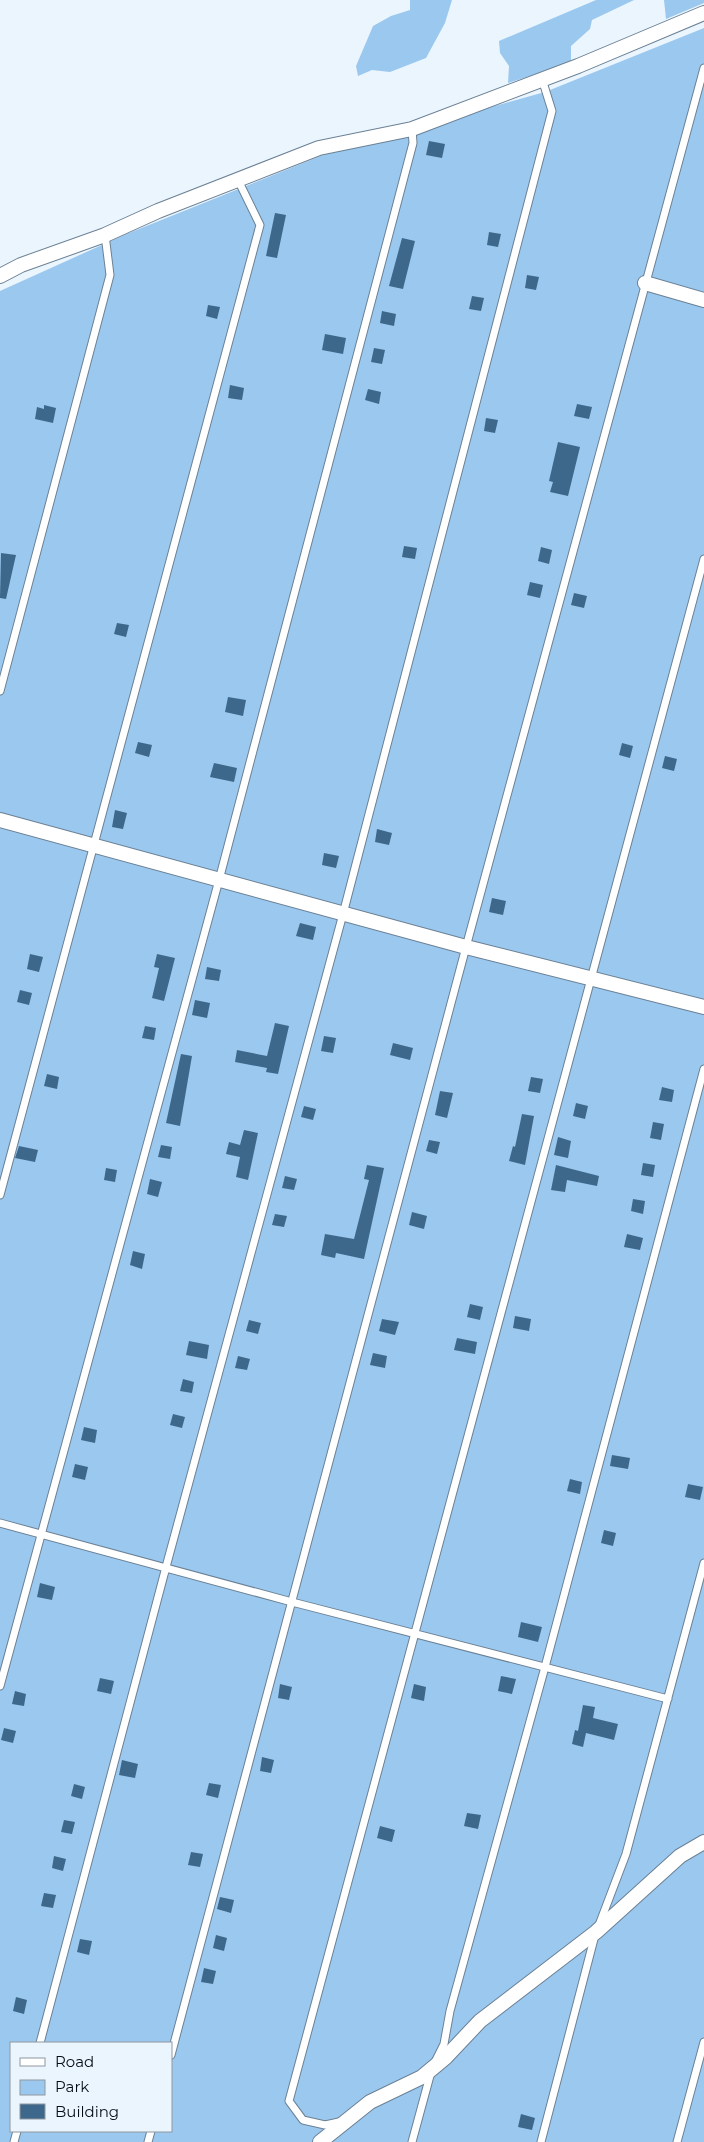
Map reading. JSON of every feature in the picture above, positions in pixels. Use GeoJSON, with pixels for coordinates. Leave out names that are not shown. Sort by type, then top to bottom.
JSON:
{"type":"FeatureCollection","features":[{"type":"Feature","properties":{"kind":"street"},"geometry":{"type":"LineString","coordinates":[[0,276],[21,265],[105,235],[158,211],[319,148],[412,129],[542,80],[704,13]]}},
{"type":"Feature","properties":{"kind":"street"},"geometry":{"type":"LineString","coordinates":[[645,283],[704,300]]}},
{"type":"Feature","properties":{"kind":"street"},"geometry":{"type":"LineString","coordinates":[[0,820],[466,947],[704,1007]]}},
{"type":"Feature","properties":{"kind":"street"},"geometry":{"type":"LineString","coordinates":[[320,2142],[370,2102],[422,2077],[431,2070],[480,2021],[596,1932],[680,1856],[704,1842]]}},
{"type":"Feature","properties":{"kind":"lane"},"geometry":{"type":"LineString","coordinates":[[172,2051],[466,947],[704,68]]}},
{"type":"Feature","properties":{"kind":"lane"},"geometry":{"type":"LineString","coordinates":[[40,2042],[166,1567],[343,914],[552,111],[542,80]]}},
{"type":"Feature","properties":{"kind":"lane"},"geometry":{"type":"LineString","coordinates":[[0,1686],[219,880],[413,143],[412,129]]}},
{"type":"Feature","properties":{"kind":"lane"},"geometry":{"type":"LineString","coordinates":[[0,1195],[260,225],[238,180]]}},
{"type":"Feature","properties":{"kind":"lane"},"geometry":{"type":"LineString","coordinates":[[0,691],[110,275],[105,235]]}},
{"type":"Feature","properties":{"kind":"lane"},"geometry":{"type":"LineString","coordinates":[[346,2121],[325,2125],[303,2120],[289,2101],[704,559]]}},
{"type":"Feature","properties":{"kind":"lane"},"geometry":{"type":"LineString","coordinates":[[412,2142],[431,2070],[444,2044],[450,2011],[545,1667],[704,1069]]}},
{"type":"Feature","properties":{"kind":"lane"},"geometry":{"type":"LineString","coordinates":[[0,1523],[292,1602],[668,1699]]}},
{"type":"Feature","properties":{"kind":"lane"},"geometry":{"type":"LineString","coordinates":[[541,2142],[596,1932],[626,1854],[704,1563]]}},
{"type":"Feature","properties":{"kind":"lane"},"geometry":{"type":"LineString","coordinates":[[678,2142],[704,2042]]}},
{"type":"Feature","properties":{"kind":"green space"},"geometry":{"type":"Polygon","coordinates":[[[410,0],[452,0],[445,23],[426,58],[390,72],[372,70],[358,76],[356,66],[373,26],[391,16],[410,10],[410,0]]]}},
{"type":"Feature","properties":{"kind":"green space"},"geometry":{"type":"Polygon","coordinates":[[[596,0],[634,0],[592,20],[590,29],[571,46],[571,63],[508,83],[509,66],[500,53],[499,41],[596,0]]]}},
{"type":"Feature","properties":{"kind":"green space"},"geometry":{"type":"Polygon","coordinates":[[[664,0],[704,0],[704,3],[666,19],[664,0]]]}},
{"type":"Feature","properties":{"kind":"green space"},"geometry":{"type":"Polygon","coordinates":[[[704,28],[704,2142],[0,2142],[0,291],[124,235],[338,149],[545,92],[704,28]]]}},
{"type":"Feature","properties":{"kind":"building"},"geometry":{"type":"Polygon","coordinates":[[[429,141],[445,144],[442,158],[426,155],[429,141]]]}},
{"type":"Feature","properties":{"kind":"building"},"geometry":{"type":"Polygon","coordinates":[[[275,213],[286,215],[277,258],[266,256],[275,213]]]}},
{"type":"Feature","properties":{"kind":"building"},"geometry":{"type":"Polygon","coordinates":[[[489,232],[501,234],[498,247],[487,245],[489,232]]]}},
{"type":"Feature","properties":{"kind":"building"},"geometry":{"type":"Polygon","coordinates":[[[402,238],[415,241],[403,289],[389,286],[402,238]]]}},
{"type":"Feature","properties":{"kind":"building"},"geometry":{"type":"Polygon","coordinates":[[[527,275],[539,277],[536,290],[525,288],[527,275]]]}},
{"type":"Feature","properties":{"kind":"building"},"geometry":{"type":"Polygon","coordinates":[[[472,296],[484,298],[481,311],[469,309],[472,296]]]}},
{"type":"Feature","properties":{"kind":"building"},"geometry":{"type":"Polygon","coordinates":[[[208,305],[220,307],[217,319],[206,316],[208,305]]]}},
{"type":"Feature","properties":{"kind":"building"},"geometry":{"type":"Polygon","coordinates":[[[382,311],[396,314],[394,326],[380,323],[382,311]]]}},
{"type":"Feature","properties":{"kind":"building"},"geometry":{"type":"Polygon","coordinates":[[[325,334],[346,338],[343,354],[322,350],[325,334]]]}},
{"type":"Feature","properties":{"kind":"building"},"geometry":{"type":"Polygon","coordinates":[[[374,348],[385,350],[382,364],[371,362],[374,348]]]}},
{"type":"Feature","properties":{"kind":"building"},"geometry":{"type":"Polygon","coordinates":[[[230,385],[244,388],[242,400],[228,398],[230,385]]]}},
{"type":"Feature","properties":{"kind":"building"},"geometry":{"type":"Polygon","coordinates":[[[368,389],[381,392],[379,404],[365,400],[368,389]]]}},
{"type":"Feature","properties":{"kind":"building"},"geometry":{"type":"Polygon","coordinates":[[[577,404],[592,407],[589,419],[574,416],[577,404]]]}},
{"type":"Feature","properties":{"kind":"building"},"geometry":{"type":"Polygon","coordinates":[[[44,405],[56,408],[53,423],[35,419],[37,407],[44,409],[44,405]]]}},
{"type":"Feature","properties":{"kind":"building"},"geometry":{"type":"Polygon","coordinates":[[[486,418],[498,420],[495,433],[484,431],[486,418]]]}},
{"type":"Feature","properties":{"kind":"building"},"geometry":{"type":"Polygon","coordinates":[[[558,442],[580,447],[568,496],[550,492],[553,482],[549,481],[558,442]]]}},
{"type":"Feature","properties":{"kind":"building"},"geometry":{"type":"Polygon","coordinates":[[[404,546],[417,548],[415,559],[402,557],[404,546]]]}},
{"type":"Feature","properties":{"kind":"building"},"geometry":{"type":"Polygon","coordinates":[[[541,547],[552,550],[549,564],[538,561],[541,547]]]}},
{"type":"Feature","properties":{"kind":"building"},"geometry":{"type":"Polygon","coordinates":[[[1,553],[16,555],[6,599],[0,598],[1,553]]]}},
{"type":"Feature","properties":{"kind":"building"},"geometry":{"type":"Polygon","coordinates":[[[530,582],[543,585],[540,598],[527,595],[530,582]]]}},
{"type":"Feature","properties":{"kind":"building"},"geometry":{"type":"Polygon","coordinates":[[[574,593],[587,596],[584,608],[571,605],[574,593]]]}},
{"type":"Feature","properties":{"kind":"building"},"geometry":{"type":"Polygon","coordinates":[[[117,623],[129,625],[126,637],[114,634],[117,623]]]}},
{"type":"Feature","properties":{"kind":"building"},"geometry":{"type":"Polygon","coordinates":[[[228,697],[246,700],[243,716],[225,712],[228,697]]]}},
{"type":"Feature","properties":{"kind":"building"},"geometry":{"type":"Polygon","coordinates":[[[138,742],[152,745],[149,757],[135,753],[138,742]]]}},
{"type":"Feature","properties":{"kind":"building"},"geometry":{"type":"Polygon","coordinates":[[[622,743],[633,746],[630,758],[619,755],[622,743]]]}},
{"type":"Feature","properties":{"kind":"building"},"geometry":{"type":"Polygon","coordinates":[[[665,756],[677,759],[674,771],[662,768],[665,756]]]}},
{"type":"Feature","properties":{"kind":"building"},"geometry":{"type":"Polygon","coordinates":[[[214,763],[237,768],[234,782],[210,777],[214,763]]]}},
{"type":"Feature","properties":{"kind":"building"},"geometry":{"type":"Polygon","coordinates":[[[115,810],[127,813],[123,829],[112,827],[115,810]]]}},
{"type":"Feature","properties":{"kind":"building"},"geometry":{"type":"Polygon","coordinates":[[[377,829],[392,833],[389,845],[375,842],[377,829]]]}},
{"type":"Feature","properties":{"kind":"building"},"geometry":{"type":"Polygon","coordinates":[[[324,853],[339,856],[336,868],[322,865],[324,853]]]}},
{"type":"Feature","properties":{"kind":"building"},"geometry":{"type":"Polygon","coordinates":[[[492,898],[506,901],[503,915],[489,912],[492,898]]]}},
{"type":"Feature","properties":{"kind":"building"},"geometry":{"type":"Polygon","coordinates":[[[300,923],[316,927],[313,940],[296,936],[300,923]]]}},
{"type":"Feature","properties":{"kind":"building"},"geometry":{"type":"Polygon","coordinates":[[[30,954],[43,957],[39,972],[27,969],[30,954]]]}},
{"type":"Feature","properties":{"kind":"building"},"geometry":{"type":"Polygon","coordinates":[[[157,954],[175,958],[164,1001],[152,998],[159,968],[154,967],[157,954]]]}},
{"type":"Feature","properties":{"kind":"building"},"geometry":{"type":"Polygon","coordinates":[[[207,967],[221,970],[219,981],[205,979],[207,967]]]}},
{"type":"Feature","properties":{"kind":"building"},"geometry":{"type":"Polygon","coordinates":[[[20,990],[32,993],[29,1005],[17,1002],[20,990]]]}},
{"type":"Feature","properties":{"kind":"building"},"geometry":{"type":"Polygon","coordinates":[[[195,1000],[210,1003],[207,1018],[192,1015],[195,1000]]]}},
{"type":"Feature","properties":{"kind":"building"},"geometry":{"type":"Polygon","coordinates":[[[275,1023],[289,1026],[278,1074],[266,1072],[267,1068],[235,1062],[237,1050],[267,1056],[275,1023]]]}},
{"type":"Feature","properties":{"kind":"building"},"geometry":{"type":"Polygon","coordinates":[[[145,1026],[156,1028],[154,1040],[142,1038],[145,1026]]]}},
{"type":"Feature","properties":{"kind":"building"},"geometry":{"type":"Polygon","coordinates":[[[324,1036],[336,1038],[333,1053],[321,1051],[324,1036]]]}},
{"type":"Feature","properties":{"kind":"building"},"geometry":{"type":"Polygon","coordinates":[[[393,1043],[413,1048],[410,1060],[390,1055],[393,1043]]]}},
{"type":"Feature","properties":{"kind":"building"},"geometry":{"type":"Polygon","coordinates":[[[181,1054],[192,1056],[180,1126],[166,1123],[181,1054]]]}},
{"type":"Feature","properties":{"kind":"building"},"geometry":{"type":"Polygon","coordinates":[[[47,1074],[59,1077],[57,1089],[44,1086],[47,1074]]]}},
{"type":"Feature","properties":{"kind":"building"},"geometry":{"type":"Polygon","coordinates":[[[531,1077],[543,1079],[540,1093],[528,1091],[531,1077]]]}},
{"type":"Feature","properties":{"kind":"building"},"geometry":{"type":"Polygon","coordinates":[[[662,1087],[674,1090],[672,1102],[659,1100],[662,1087]]]}},
{"type":"Feature","properties":{"kind":"building"},"geometry":{"type":"Polygon","coordinates":[[[440,1091],[453,1093],[447,1118],[435,1115],[440,1091]]]}},
{"type":"Feature","properties":{"kind":"building"},"geometry":{"type":"Polygon","coordinates":[[[576,1103],[588,1106],[585,1119],[573,1116],[576,1103]]]}},
{"type":"Feature","properties":{"kind":"building"},"geometry":{"type":"Polygon","coordinates":[[[304,1106],[316,1109],[313,1120],[301,1117],[304,1106]]]}},
{"type":"Feature","properties":{"kind":"building"},"geometry":{"type":"Polygon","coordinates":[[[522,1114],[534,1116],[525,1165],[509,1161],[513,1146],[515,1147],[522,1114]]]}},
{"type":"Feature","properties":{"kind":"building"},"geometry":{"type":"Polygon","coordinates":[[[653,1122],[664,1124],[661,1140],[650,1138],[653,1122]]]}},
{"type":"Feature","properties":{"kind":"building"},"geometry":{"type":"Polygon","coordinates":[[[244,1130],[258,1133],[248,1180],[236,1177],[240,1157],[226,1154],[229,1142],[240,1145],[244,1130]]]}},
{"type":"Feature","properties":{"kind":"building"},"geometry":{"type":"Polygon","coordinates":[[[558,1137],[571,1141],[568,1158],[554,1155],[558,1137]]]}},
{"type":"Feature","properties":{"kind":"building"},"geometry":{"type":"Polygon","coordinates":[[[429,1140],[440,1142],[437,1154],[426,1151],[429,1140]]]}},
{"type":"Feature","properties":{"kind":"building"},"geometry":{"type":"Polygon","coordinates":[[[161,1145],[172,1147],[170,1159],[158,1157],[161,1145]]]}},
{"type":"Feature","properties":{"kind":"building"},"geometry":{"type":"Polygon","coordinates":[[[19,1146],[38,1150],[35,1162],[15,1158],[19,1146]]]}},
{"type":"Feature","properties":{"kind":"building"},"geometry":{"type":"Polygon","coordinates":[[[643,1163],[655,1165],[653,1177],[641,1175],[643,1163]]]}},
{"type":"Feature","properties":{"kind":"building"},"geometry":{"type":"Polygon","coordinates":[[[367,1165],[384,1168],[364,1259],[336,1253],[335,1258],[321,1255],[325,1234],[354,1239],[369,1180],[364,1179],[367,1165]]]}},
{"type":"Feature","properties":{"kind":"building"},"geometry":{"type":"Polygon","coordinates":[[[556,1165],[599,1176],[597,1186],[567,1180],[565,1192],[551,1190],[556,1165]]]}},
{"type":"Feature","properties":{"kind":"building"},"geometry":{"type":"Polygon","coordinates":[[[106,1168],[117,1170],[115,1182],[104,1180],[106,1168]]]}},
{"type":"Feature","properties":{"kind":"building"},"geometry":{"type":"Polygon","coordinates":[[[285,1176],[297,1179],[294,1190],[282,1188],[285,1176]]]}},
{"type":"Feature","properties":{"kind":"building"},"geometry":{"type":"Polygon","coordinates":[[[150,1179],[162,1182],[158,1197],[147,1194],[150,1179]]]}},
{"type":"Feature","properties":{"kind":"building"},"geometry":{"type":"Polygon","coordinates":[[[633,1199],[645,1201],[643,1214],[631,1211],[633,1199]]]}},
{"type":"Feature","properties":{"kind":"building"},"geometry":{"type":"Polygon","coordinates":[[[412,1212],[427,1216],[424,1229],[409,1225],[412,1212]]]}},
{"type":"Feature","properties":{"kind":"building"},"geometry":{"type":"Polygon","coordinates":[[[275,1214],[287,1216],[284,1227],[272,1225],[275,1214]]]}},
{"type":"Feature","properties":{"kind":"building"},"geometry":{"type":"Polygon","coordinates":[[[627,1234],[643,1238],[640,1250],[624,1247],[627,1234]]]}},
{"type":"Feature","properties":{"kind":"building"},"geometry":{"type":"Polygon","coordinates":[[[133,1251],[145,1254],[142,1269],[130,1265],[133,1251]]]}},
{"type":"Feature","properties":{"kind":"building"},"geometry":{"type":"Polygon","coordinates":[[[470,1304],[483,1307],[480,1320],[467,1317],[470,1304]]]}},
{"type":"Feature","properties":{"kind":"building"},"geometry":{"type":"Polygon","coordinates":[[[515,1316],[531,1319],[529,1331],[513,1328],[515,1316]]]}},
{"type":"Feature","properties":{"kind":"building"},"geometry":{"type":"Polygon","coordinates":[[[382,1319],[399,1322],[395,1335],[379,1331],[382,1319]]]}},
{"type":"Feature","properties":{"kind":"building"},"geometry":{"type":"Polygon","coordinates":[[[249,1320],[261,1323],[258,1334],[246,1331],[249,1320]]]}},
{"type":"Feature","properties":{"kind":"building"},"geometry":{"type":"Polygon","coordinates":[[[457,1338],[477,1342],[475,1354],[454,1350],[457,1338]]]}},
{"type":"Feature","properties":{"kind":"building"},"geometry":{"type":"Polygon","coordinates":[[[189,1341],[209,1345],[207,1359],[186,1355],[189,1341]]]}},
{"type":"Feature","properties":{"kind":"building"},"geometry":{"type":"Polygon","coordinates":[[[373,1353],[387,1356],[385,1368],[370,1365],[373,1353]]]}},
{"type":"Feature","properties":{"kind":"building"},"geometry":{"type":"Polygon","coordinates":[[[238,1356],[250,1359],[247,1370],[235,1368],[238,1356]]]}},
{"type":"Feature","properties":{"kind":"building"},"geometry":{"type":"Polygon","coordinates":[[[183,1379],[194,1382],[192,1393],[180,1391],[183,1379]]]}},
{"type":"Feature","properties":{"kind":"building"},"geometry":{"type":"Polygon","coordinates":[[[173,1414],[185,1417],[182,1428],[170,1425],[173,1414]]]}},
{"type":"Feature","properties":{"kind":"building"},"geometry":{"type":"Polygon","coordinates":[[[84,1427],[97,1430],[95,1443],[81,1440],[84,1427]]]}},
{"type":"Feature","properties":{"kind":"building"},"geometry":{"type":"Polygon","coordinates":[[[612,1455],[630,1458],[628,1469],[610,1466],[612,1455]]]}},
{"type":"Feature","properties":{"kind":"building"},"geometry":{"type":"Polygon","coordinates":[[[75,1464],[88,1467],[85,1480],[72,1477],[75,1464]]]}},
{"type":"Feature","properties":{"kind":"building"},"geometry":{"type":"Polygon","coordinates":[[[570,1479],[582,1482],[580,1494],[567,1491],[570,1479]]]}},
{"type":"Feature","properties":{"kind":"building"},"geometry":{"type":"Polygon","coordinates":[[[688,1484],[703,1487],[700,1500],[685,1497],[688,1484]]]}},
{"type":"Feature","properties":{"kind":"building"},"geometry":{"type":"Polygon","coordinates":[[[604,1530],[616,1533],[613,1546],[601,1543],[604,1530]]]}},
{"type":"Feature","properties":{"kind":"building"},"geometry":{"type":"Polygon","coordinates":[[[40,1583],[55,1587],[52,1600],[37,1597],[40,1583]]]}},
{"type":"Feature","properties":{"kind":"building"},"geometry":{"type":"Polygon","coordinates":[[[521,1622],[542,1627],[538,1642],[518,1637],[521,1622]]]}},
{"type":"Feature","properties":{"kind":"building"},"geometry":{"type":"Polygon","coordinates":[[[501,1676],[516,1679],[512,1694],[498,1691],[501,1676]]]}},
{"type":"Feature","properties":{"kind":"building"},"geometry":{"type":"Polygon","coordinates":[[[100,1678],[114,1681],[111,1694],[97,1691],[100,1678]]]}},
{"type":"Feature","properties":{"kind":"building"},"geometry":{"type":"Polygon","coordinates":[[[280,1684],[292,1687],[289,1700],[278,1698],[280,1684]]]}},
{"type":"Feature","properties":{"kind":"building"},"geometry":{"type":"Polygon","coordinates":[[[414,1684],[426,1687],[424,1701],[411,1698],[414,1684]]]}},
{"type":"Feature","properties":{"kind":"building"},"geometry":{"type":"Polygon","coordinates":[[[15,1691],[26,1694],[24,1706],[12,1704],[15,1691]]]}},
{"type":"Feature","properties":{"kind":"building"},"geometry":{"type":"Polygon","coordinates":[[[583,1705],[595,1707],[593,1718],[618,1724],[614,1740],[586,1733],[583,1747],[572,1744],[575,1730],[578,1731],[583,1705]]]}},
{"type":"Feature","properties":{"kind":"building"},"geometry":{"type":"Polygon","coordinates":[[[4,1728],[16,1731],[13,1743],[1,1740],[4,1728]]]}},
{"type":"Feature","properties":{"kind":"building"},"geometry":{"type":"Polygon","coordinates":[[[262,1757],[274,1760],[271,1773],[260,1771],[262,1757]]]}},
{"type":"Feature","properties":{"kind":"building"},"geometry":{"type":"Polygon","coordinates":[[[122,1760],[138,1764],[135,1778],[119,1775],[122,1760]]]}},
{"type":"Feature","properties":{"kind":"building"},"geometry":{"type":"Polygon","coordinates":[[[209,1783],[221,1785],[218,1798],[206,1795],[209,1783]]]}},
{"type":"Feature","properties":{"kind":"building"},"geometry":{"type":"Polygon","coordinates":[[[74,1784],[85,1787],[82,1799],[71,1796],[74,1784]]]}},
{"type":"Feature","properties":{"kind":"building"},"geometry":{"type":"Polygon","coordinates":[[[467,1813],[481,1815],[478,1829],[464,1826],[467,1813]]]}},
{"type":"Feature","properties":{"kind":"building"},"geometry":{"type":"Polygon","coordinates":[[[64,1820],[75,1822],[72,1834],[61,1832],[64,1820]]]}},
{"type":"Feature","properties":{"kind":"building"},"geometry":{"type":"Polygon","coordinates":[[[380,1826],[395,1830],[392,1842],[377,1838],[380,1826]]]}},
{"type":"Feature","properties":{"kind":"building"},"geometry":{"type":"Polygon","coordinates":[[[191,1852],[203,1854],[200,1867],[188,1865],[191,1852]]]}},
{"type":"Feature","properties":{"kind":"building"},"geometry":{"type":"Polygon","coordinates":[[[54,1856],[66,1859],[63,1871],[52,1868],[54,1856]]]}},
{"type":"Feature","properties":{"kind":"building"},"geometry":{"type":"Polygon","coordinates":[[[44,1893],[56,1895],[53,1908],[41,1906],[44,1893]]]}},
{"type":"Feature","properties":{"kind":"building"},"geometry":{"type":"Polygon","coordinates":[[[220,1897],[234,1900],[231,1913],[217,1909],[220,1897]]]}},
{"type":"Feature","properties":{"kind":"building"},"geometry":{"type":"Polygon","coordinates":[[[216,1935],[227,1938],[224,1951],[213,1948],[216,1935]]]}},
{"type":"Feature","properties":{"kind":"building"},"geometry":{"type":"Polygon","coordinates":[[[80,1939],[92,1941],[89,1955],[77,1952],[80,1939]]]}},
{"type":"Feature","properties":{"kind":"building"},"geometry":{"type":"Polygon","coordinates":[[[204,1968],[216,1971],[213,1984],[201,1982],[204,1968]]]}},
{"type":"Feature","properties":{"kind":"building"},"geometry":{"type":"Polygon","coordinates":[[[16,1997],[27,2000],[24,2014],[13,2011],[16,1997]]]}},
{"type":"Feature","properties":{"kind":"building"},"geometry":{"type":"Polygon","coordinates":[[[521,2114],[535,2118],[532,2130],[518,2127],[521,2114]]]}}]}
